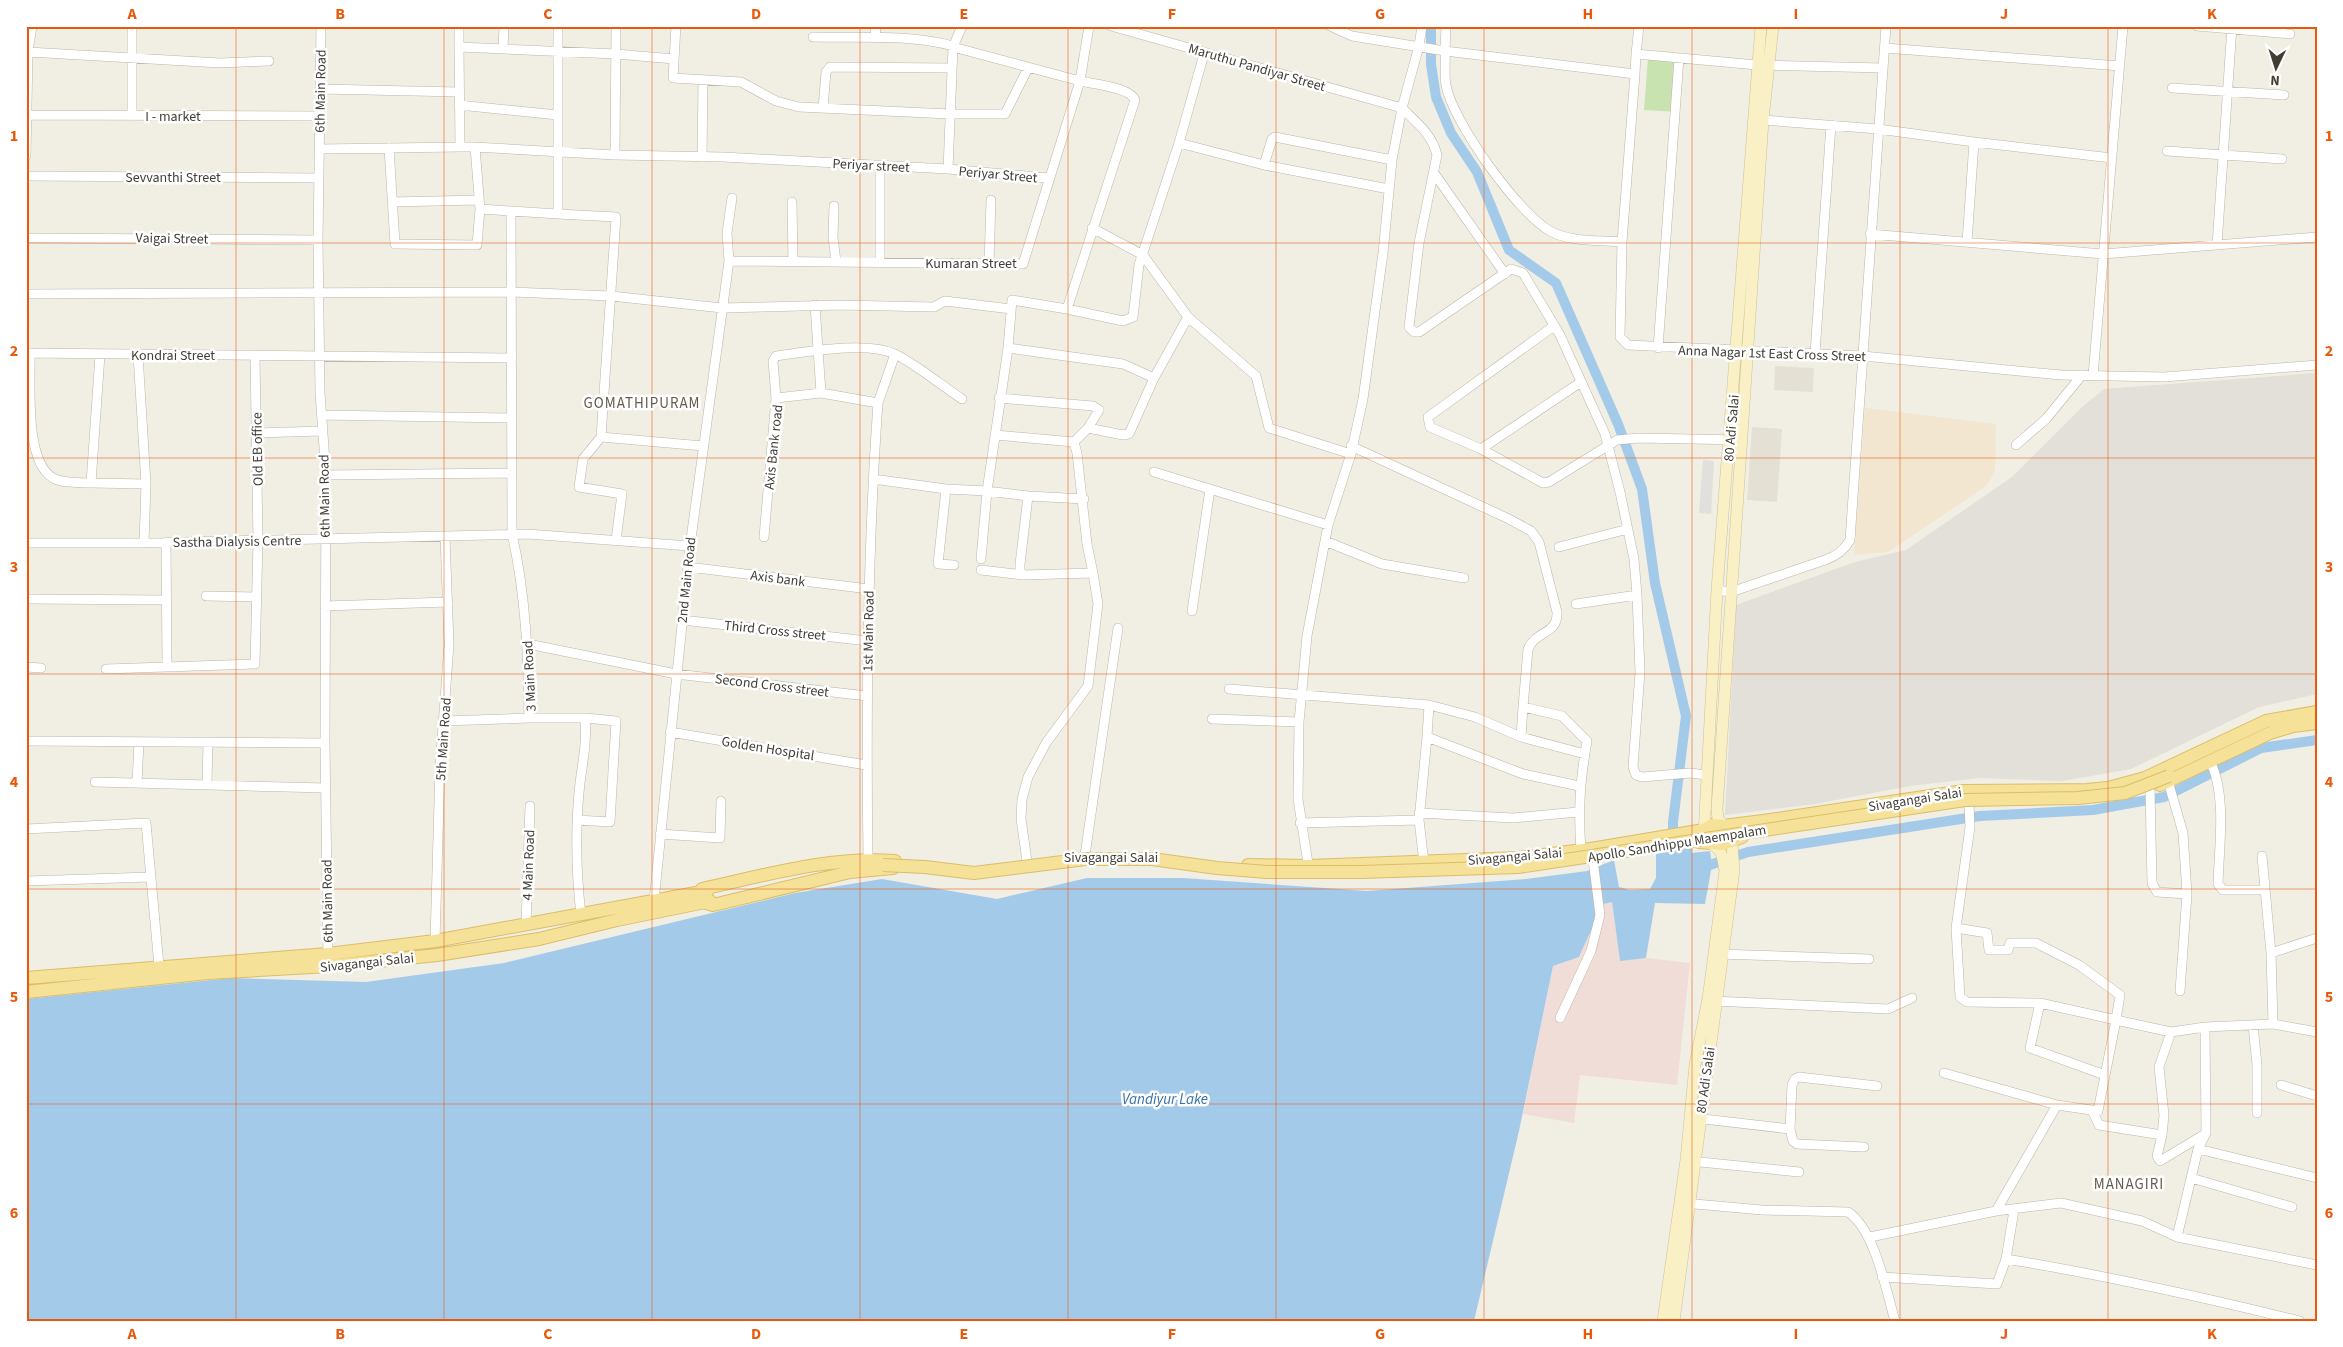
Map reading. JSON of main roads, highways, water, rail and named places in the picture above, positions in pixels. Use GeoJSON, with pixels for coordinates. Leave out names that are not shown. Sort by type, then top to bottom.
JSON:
{"type":"FeatureCollection","features":[{"type":"Feature","properties":{"kind":"main road","name":"80 Adi Salai"},"geometry":{"type":"LineString","coordinates":[[1697,836],[1707,775],[1717,590],[1730,440],[1743,350],[1762,120],[1761,26]]}},
{"type":"Feature","properties":{"kind":"main road","name":"80 Adi Salai"},"geometry":{"type":"LineString","coordinates":[[1663,1321],[1690,1161],[1695,1118],[1695,1064],[1712,1001],[1729,870],[1731,833],[1718,819],[1717,809],[1730,592],[1743,440],[1743,350],[1762,64],[1773,26]]}},
{"type":"Feature","properties":{"kind":"main road","name":"Sivagangai Salai"},"geometry":{"type":"LineString","coordinates":[[701,898],[702,889],[823,863],[868,859],[974,868],[1085,855],[1152,855],[1218,863],[1309,870],[1588,853],[1697,836],[1712,825],[1723,826],[1964,791],[2087,790],[2108,788],[2145,778],[2266,721],[2317,712]]}},
{"type":"Feature","properties":{"kind":"main road","name":"Sivagangai Salai"},"geometry":{"type":"LineString","coordinates":[[1697,836],[1723,844],[1729,848],[1969,807],[2088,803],[2150,794],[2169,781],[2270,733],[2293,726],[2317,723]]}},
{"type":"Feature","properties":{"kind":"main road","name":"Apollo Sandhippu Maempalam"},"geometry":{"type":"LineString","coordinates":[[883,863],[974,874],[1086,859],[1152,859],[1267,872],[1361,872],[1518,867],[1965,800],[2078,798],[2125,793],[2169,781]]}},
{"type":"Feature","properties":{"kind":"main road","name":"Sivagangai Salai"},"geometry":{"type":"LineString","coordinates":[[26,992],[328,960],[654,901],[701,898],[713,905],[850,872],[888,868],[925,869],[974,875],[1086,861],[1152,862],[1218,870],[1519,870],[1588,853]]}},
{"type":"Feature","properties":{"kind":"main road","name":"Sivagangai Salai"},"geometry":{"type":"LineString","coordinates":[[26,978],[159,966],[437,955],[539,939],[701,898],[846,868],[883,863]]}},
{"type":"Feature","properties":{"kind":"main road","name":"80 Adi Salai"},"geometry":{"type":"LineString","coordinates":[[1674,1321],[1684,1203]]}},
{"type":"Feature","properties":{"kind":"water","name":"Vandiyur Lake"},"geometry":{"type":"Polygon","coordinates":[[[1691,839],[1692,853],[1710,851],[1712,865],[1705,904],[1655,903],[1646,958],[1620,961],[1612,902],[1595,906],[1595,919],[1579,957],[1553,966],[1519,1131],[1474,1321],[26,1321],[26,999],[231,978],[366,982],[504,963],[795,893],[882,879],[997,899],[1087,878],[1183,878],[1367,891],[1526,879],[1587,871],[1614,860],[1619,887],[1630,890],[1650,889],[1656,878],[1656,841],[1691,839]]]}},
{"type":"Feature","properties":{"kind":"waterway"},"geometry":{"type":"LineString","coordinates":[[1431,26],[1431,64],[1436,97],[1451,133],[1477,172],[1509,250],[1556,283],[1618,424],[1642,489],[1655,583],[1686,716],[1673,822],[1673,842]]}},
{"type":"Feature","properties":{"kind":"waterway"},"geometry":{"type":"LineString","coordinates":[[1698,869],[1748,852],[1980,816],[2093,810],[2164,797],[2261,748],[2317,740]]}},
{"type":"Feature","properties":{"kind":"district","name":"GOMATHIPURAM"},"geometry":{"type":"Point","coordinates":[642,403]}},
{"type":"Feature","properties":{"kind":"district","name":"MANAGIRI"},"geometry":{"type":"Point","coordinates":[2129,1184]}}]}
